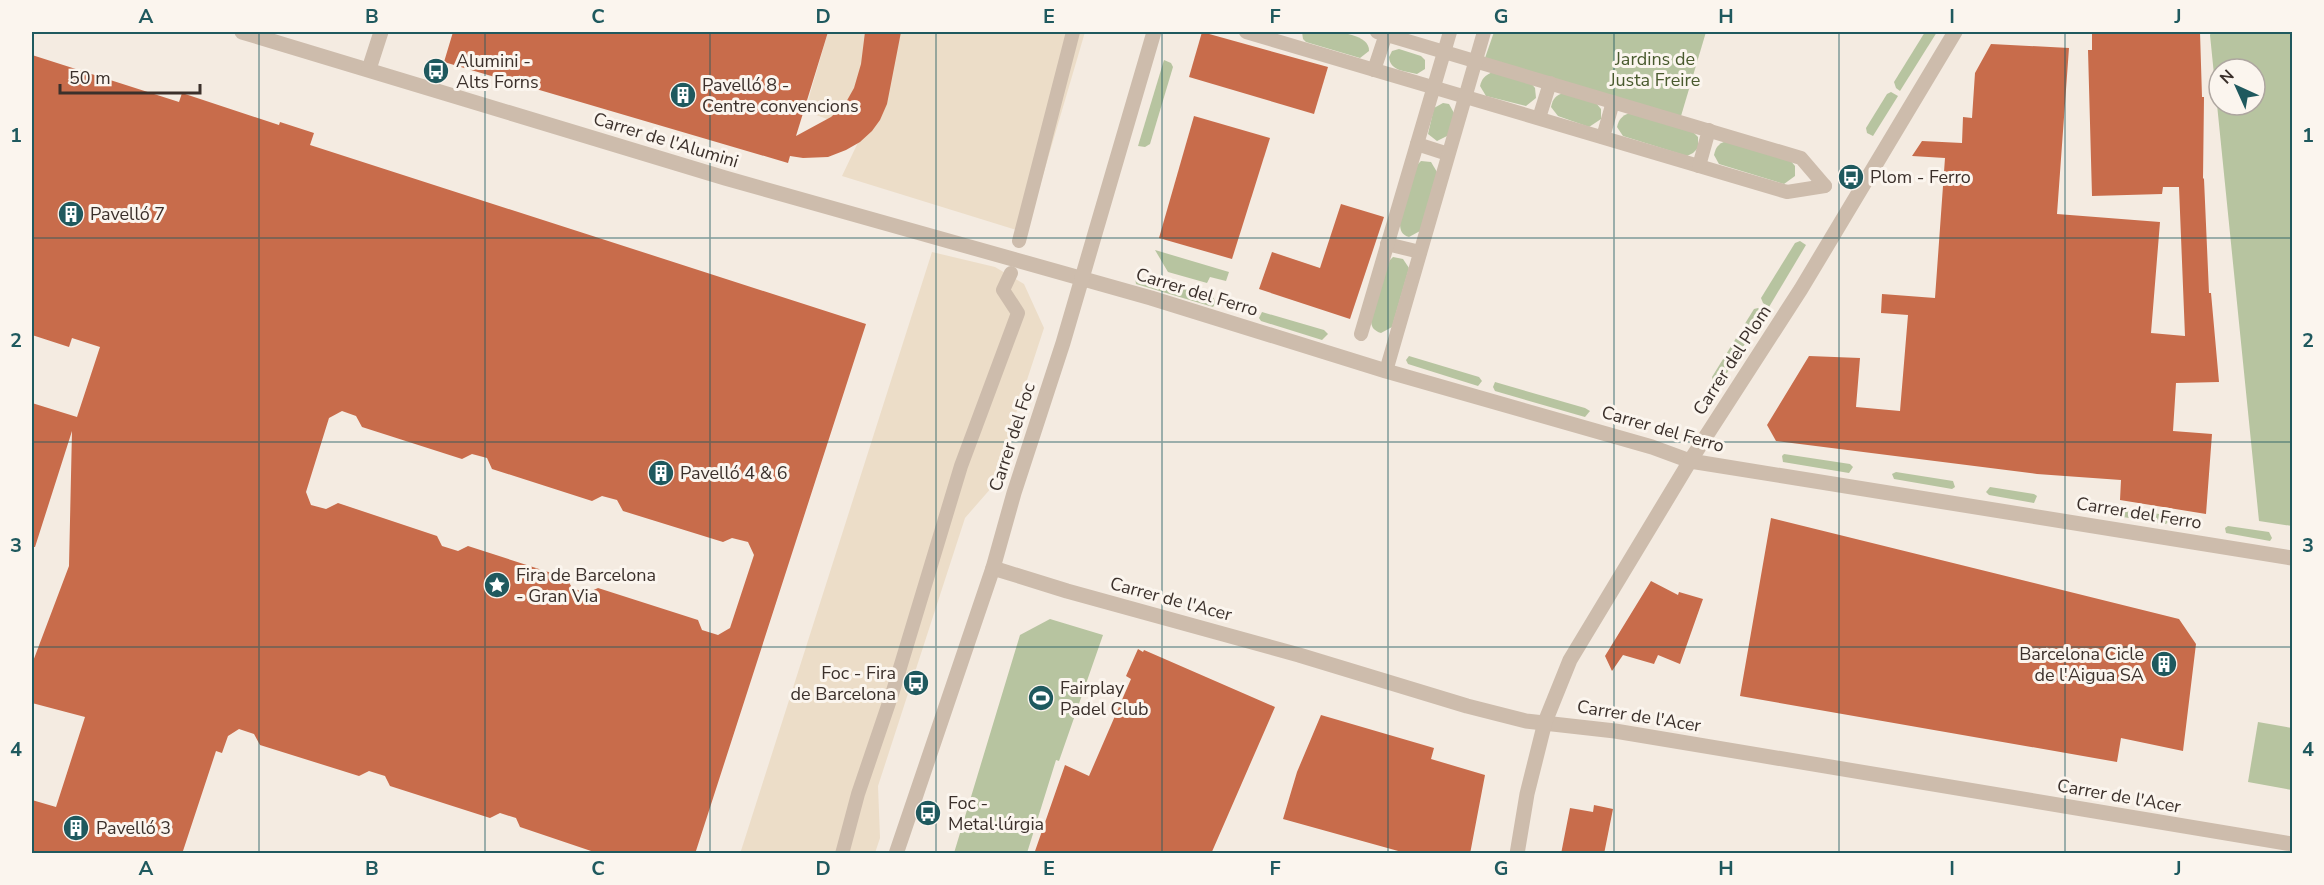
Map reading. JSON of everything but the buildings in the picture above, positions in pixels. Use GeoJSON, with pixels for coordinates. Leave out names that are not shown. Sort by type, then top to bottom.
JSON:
{"type":"FeatureCollection","features":[{"type":"Feature","properties":{"kind":"street","name":"Carrer de l'Alumini"},"geometry":{"type":"LineString","coordinates":[[242,32],[725,178],[1081,279]]}},
{"type":"Feature","properties":{"kind":"street"},"geometry":{"type":"LineString","coordinates":[[369,69],[381,32]]}},
{"type":"Feature","properties":{"kind":"street"},"geometry":{"type":"LineString","coordinates":[[1019,239],[1073,32]]}},
{"type":"Feature","properties":{"kind":"street","name":"Carrer del Foc"},"geometry":{"type":"LineString","coordinates":[[898,853],[969,634],[993,568],[1014,493],[1063,343],[1154,32]]}},
{"type":"Feature","properties":{"kind":"street"},"geometry":{"type":"LineString","coordinates":[[1246,32],[1290,38],[1374,70],[1787,192],[1826,186],[1801,158],[1382,33],[1374,70]]}},
{"type":"Feature","properties":{"kind":"street"},"geometry":{"type":"LineString","coordinates":[[1361,334],[1449,32]]}},
{"type":"Feature","properties":{"kind":"street"},"geometry":{"type":"LineString","coordinates":[[1386,371],[1484,32]]}},
{"type":"Feature","properties":{"kind":"street","name":"Carrer del Plom"},"geometry":{"type":"LineString","coordinates":[[1517,854],[1527,794],[1545,722],[1570,660],[1690,461],[1801,290],[1955,32]]}},
{"type":"Feature","properties":{"kind":"street"},"geometry":{"type":"LineString","coordinates":[[1539,118],[1550,83]]}},
{"type":"Feature","properties":{"kind":"street"},"geometry":{"type":"LineString","coordinates":[[1604,137],[1613,102]]}},
{"type":"Feature","properties":{"kind":"street"},"geometry":{"type":"LineString","coordinates":[[1698,165],[1709,130]]}},
{"type":"Feature","properties":{"kind":"street"},"geometry":{"type":"LineString","coordinates":[[1417,144],[1448,154]]}},
{"type":"Feature","properties":{"kind":"street"},"geometry":{"type":"LineString","coordinates":[[1388,244],[1420,252]]}},
{"type":"Feature","properties":{"kind":"street","name":"Carrer del Foc"},"geometry":{"type":"LineString","coordinates":[[842,854],[858,794],[893,691],[961,466],[1018,313],[1003,290],[1011,273]]}},
{"type":"Feature","properties":{"kind":"street","name":"Carrer del Ferro"},"geometry":{"type":"LineString","coordinates":[[1081,279],[1151,298],[1386,371],[1652,447],[1690,461],[2292,558]]}},
{"type":"Feature","properties":{"kind":"street","name":"Carrer de l'Acer"},"geometry":{"type":"LineString","coordinates":[[993,568],[1067,591],[1299,655],[1467,706],[1526,721],[1638,735],[2209,832],[2292,844]]}},
{"type":"Feature","properties":{"kind":"green space"},"geometry":{"type":"Polygon","coordinates":[[[1302,32],[1352,35],[1367,44],[1369,51],[1360,58],[1306,42],[1302,32]]]}},
{"type":"Feature","properties":{"kind":"green space","name":"Jardins de Justa Freire"},"geometry":{"type":"Polygon","coordinates":[[[1494,32],[1706,32],[1681,116],[1485,58],[1494,32]]]}},
{"type":"Feature","properties":{"kind":"green space"},"geometry":{"type":"Polygon","coordinates":[[[1925,32],[1937,32],[1900,91],[1894,82],[1925,32]]]}},
{"type":"Feature","properties":{"kind":"green space"},"geometry":{"type":"Polygon","coordinates":[[[2211,32],[2292,32],[2292,526],[2259,521],[2218,117],[2267,117],[2267,57],[2212,57],[2211,32]]]}},
{"type":"Feature","properties":{"kind":"green space"},"geometry":{"type":"Polygon","coordinates":[[[1399,49],[1421,56],[1425,60],[1425,69],[1417,74],[1395,68],[1389,57],[1392,51],[1399,49]]]}},
{"type":"Feature","properties":{"kind":"green space"},"geometry":{"type":"Polygon","coordinates":[[[1164,60],[1171,63],[1173,67],[1150,144],[1145,147],[1138,146],[1164,60]]]}},
{"type":"Feature","properties":{"kind":"green space"},"geometry":{"type":"Polygon","coordinates":[[[1492,72],[1531,83],[1535,88],[1536,98],[1526,106],[1486,96],[1480,86],[1484,78],[1492,72]]]}},
{"type":"Feature","properties":{"kind":"green space"},"geometry":{"type":"Polygon","coordinates":[[[1891,92],[1898,96],[1873,136],[1867,133],[1866,128],[1887,94],[1891,92]]]}},
{"type":"Feature","properties":{"kind":"green space"},"geometry":{"type":"Polygon","coordinates":[[[1564,93],[1596,103],[1601,109],[1601,119],[1589,127],[1558,116],[1551,107],[1555,97],[1564,93]]]}},
{"type":"Feature","properties":{"kind":"green space"},"geometry":{"type":"Polygon","coordinates":[[[1443,103],[1449,104],[1454,113],[1449,135],[1437,141],[1428,134],[1434,108],[1443,103]]]}},
{"type":"Feature","properties":{"kind":"green space"},"geometry":{"type":"Polygon","coordinates":[[[1629,113],[1693,132],[1698,137],[1698,148],[1687,156],[1623,136],[1617,127],[1621,118],[1629,113]]]}},
{"type":"Feature","properties":{"kind":"green space"},"geometry":{"type":"Polygon","coordinates":[[[1726,141],[1790,160],[1795,166],[1795,176],[1784,184],[1719,164],[1714,155],[1719,145],[1726,141]]]}},
{"type":"Feature","properties":{"kind":"green space"},"geometry":{"type":"Polygon","coordinates":[[[1421,161],[1431,162],[1437,172],[1420,231],[1409,237],[1402,232],[1400,223],[1416,166],[1421,161]]]}},
{"type":"Feature","properties":{"kind":"green space"},"geometry":{"type":"Polygon","coordinates":[[[1800,241],[1806,245],[1769,307],[1763,303],[1761,298],[1795,243],[1800,241]]]}},
{"type":"Feature","properties":{"kind":"green space"},"geometry":{"type":"Polygon","coordinates":[[[1155,250],[1229,272],[1226,281],[1210,277],[1207,283],[1168,272],[1155,250]]]}},
{"type":"Feature","properties":{"kind":"green space"},"geometry":{"type":"Polygon","coordinates":[[[1393,257],[1403,259],[1409,268],[1392,327],[1381,333],[1373,328],[1371,320],[1388,262],[1393,257]]]}},
{"type":"Feature","properties":{"kind":"green space"},"geometry":{"type":"Polygon","coordinates":[[[1135,277],[1213,297],[1216,303],[1213,307],[1136,284],[1135,277]]]}},
{"type":"Feature","properties":{"kind":"green space"},"geometry":{"type":"Polygon","coordinates":[[[1754,309],[1765,311],[1719,386],[1714,383],[1712,377],[1754,309]]]}},
{"type":"Feature","properties":{"kind":"green space"},"geometry":{"type":"Polygon","coordinates":[[[1262,312],[1324,330],[1328,334],[1322,340],[1261,321],[1259,318],[1262,312]]]}},
{"type":"Feature","properties":{"kind":"green space"},"geometry":{"type":"Polygon","coordinates":[[[1409,356],[1479,377],[1482,381],[1478,386],[1408,364],[1406,360],[1409,356]]]}},
{"type":"Feature","properties":{"kind":"green space"},"geometry":{"type":"Polygon","coordinates":[[[1495,382],[1590,411],[1585,417],[1495,391],[1493,387],[1495,382]]]}},
{"type":"Feature","properties":{"kind":"green space"},"geometry":{"type":"Polygon","coordinates":[[[1784,454],[1850,464],[1853,467],[1849,473],[1783,462],[1784,454]]]}},
{"type":"Feature","properties":{"kind":"green space"},"geometry":{"type":"Polygon","coordinates":[[[1896,472],[1953,481],[1955,487],[1952,489],[1894,479],[1892,474],[1896,472]]]}},
{"type":"Feature","properties":{"kind":"green space"},"geometry":{"type":"Polygon","coordinates":[[[1990,487],[2037,496],[2034,503],[1989,495],[1986,492],[1990,487]]]}},
{"type":"Feature","properties":{"kind":"green space"},"geometry":{"type":"Polygon","coordinates":[[[2099,504],[2165,515],[2169,521],[2166,524],[2098,513],[2095,507],[2099,504]]]}},
{"type":"Feature","properties":{"kind":"green space"},"geometry":{"type":"Polygon","coordinates":[[[2228,526],[2269,532],[2272,538],[2270,541],[2226,533],[2225,528],[2228,526]]]}},
{"type":"Feature","properties":{"kind":"green space","name":"Fairplay Padel Club"},"geometry":{"type":"Polygon","coordinates":[[[1050,619],[1103,635],[1059,761],[1056,760],[1027,853],[954,853],[1020,635],[1050,619]]]}},
{"type":"Feature","properties":{"kind":"green space"},"geometry":{"type":"Polygon","coordinates":[[[2258,722],[2292,728],[2292,790],[2248,782],[2258,722]]]}},
{"type":"Feature","properties":{"kind":"shaded area"},"geometry":{"type":"Polygon","coordinates":[[[828,32],[1085,32],[1026,233],[842,176],[863,132],[805,111],[828,32]]]}},
{"type":"Feature","properties":{"kind":"shaded area"},"geometry":{"type":"Polygon","coordinates":[[[932,252],[995,267],[1024,284],[1044,328],[992,487],[965,518],[878,786],[880,838],[875,853],[740,854],[932,252]]]}},
{"type":"Feature","properties":{"kind":"place","name":"Alumini - Alts Forns"},"geometry":{"type":"Point","coordinates":[436,71]}},
{"type":"Feature","properties":{"kind":"place","name":"Pavelló 8 - Centre convencions"},"geometry":{"type":"Point","coordinates":[683,95]}},
{"type":"Feature","properties":{"kind":"place","name":"Plom - Ferro"},"geometry":{"type":"Point","coordinates":[1851,177]}},
{"type":"Feature","properties":{"kind":"place","name":"Pavelló 7"},"geometry":{"type":"Point","coordinates":[71,214]}},
{"type":"Feature","properties":{"kind":"place","name":"Pavelló 4 & 6"},"geometry":{"type":"Point","coordinates":[661,473]}},
{"type":"Feature","properties":{"kind":"place","name":"Fira de Barcelona - Gran Via"},"geometry":{"type":"Point","coordinates":[497,585]}},
{"type":"Feature","properties":{"kind":"place","name":"Barcelona Cicle de l'Aigua SA"},"geometry":{"type":"Point","coordinates":[2164,664]}},
{"type":"Feature","properties":{"kind":"place","name":"Foc - Fira de Barcelona"},"geometry":{"type":"Point","coordinates":[916,683]}},
{"type":"Feature","properties":{"kind":"place","name":"Fairplay Padel Club"},"geometry":{"type":"Point","coordinates":[1041,698]}},
{"type":"Feature","properties":{"kind":"place","name":"Foc - Metal·lúrgia"},"geometry":{"type":"Point","coordinates":[928,813]}},
{"type":"Feature","properties":{"kind":"place","name":"Pavelló 3"},"geometry":{"type":"Point","coordinates":[76,828]}}]}
